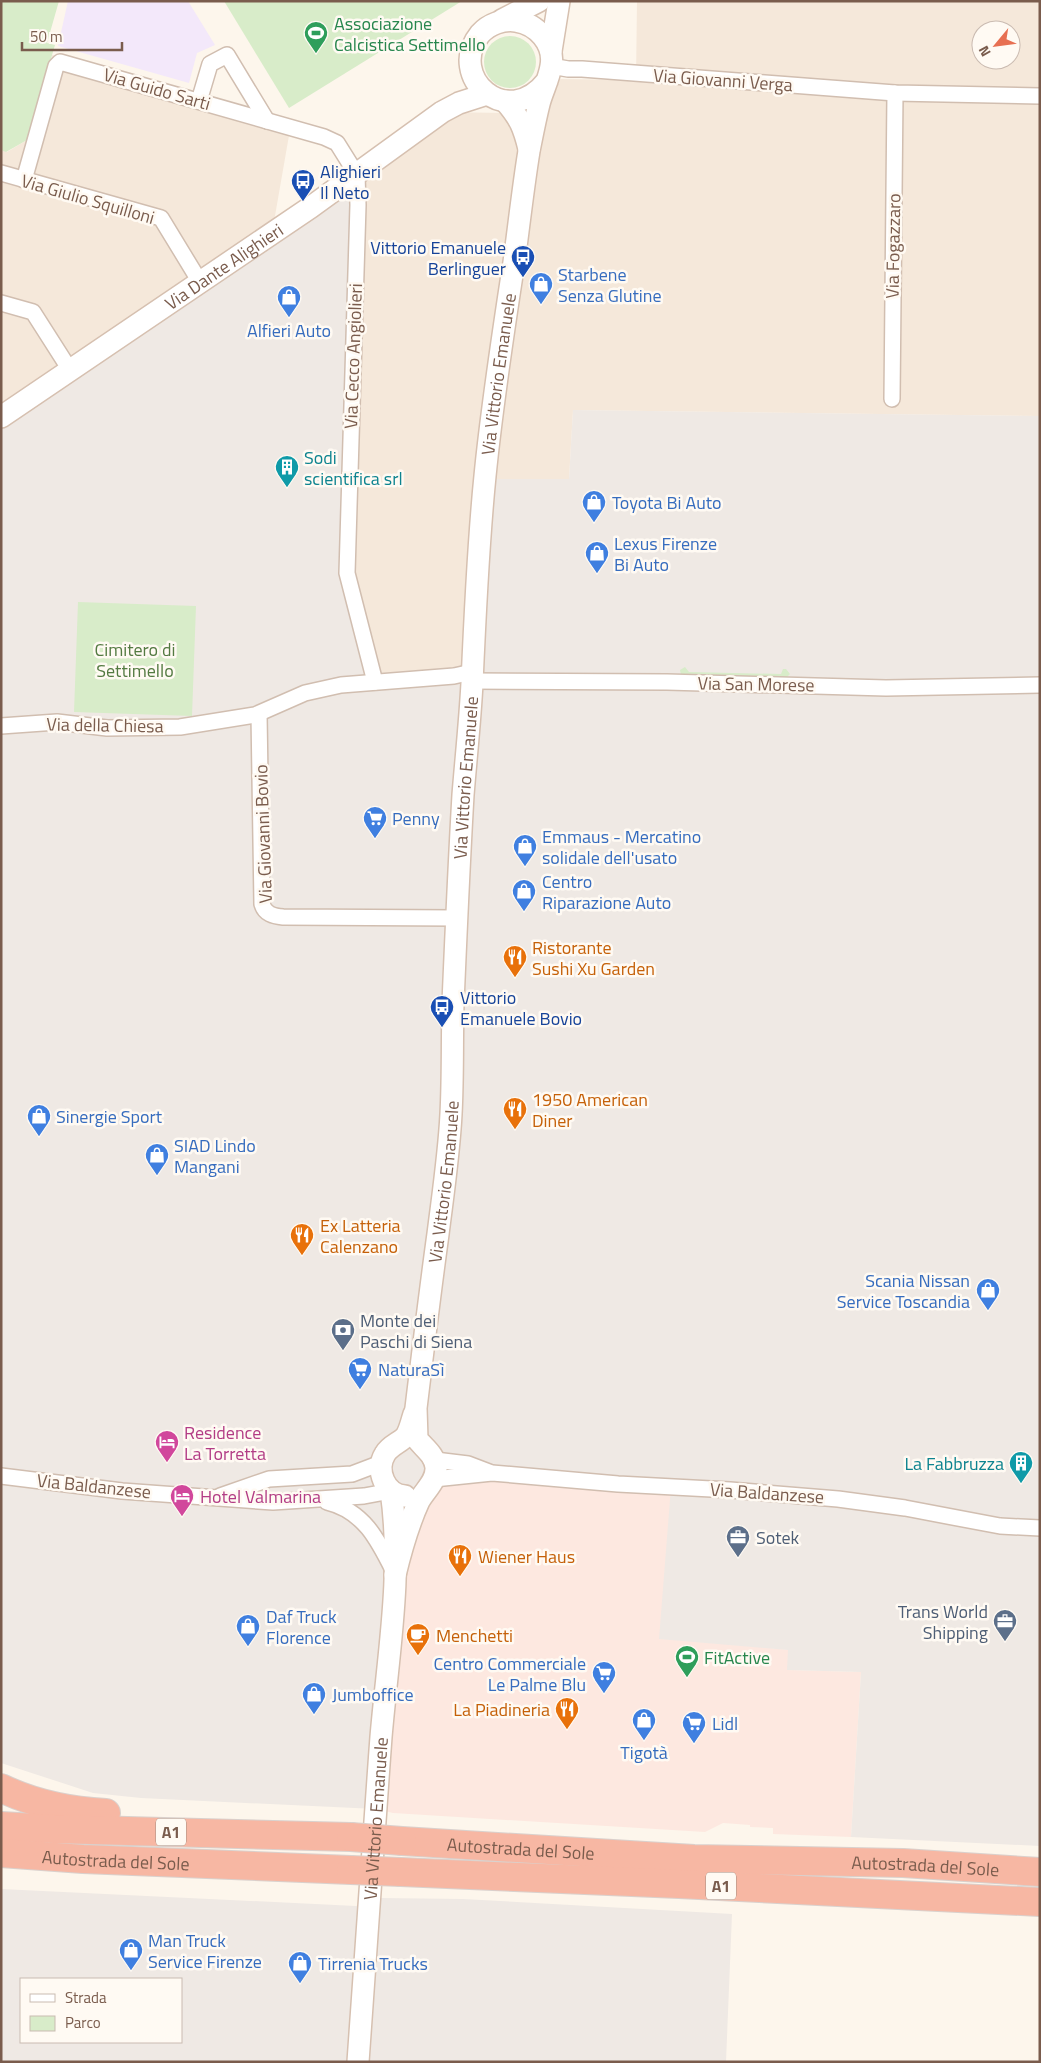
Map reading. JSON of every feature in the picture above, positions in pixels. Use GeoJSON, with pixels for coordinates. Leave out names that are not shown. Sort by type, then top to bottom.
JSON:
{"type":"FeatureCollection","features":[{"type":"Feature","properties":{"kind":"highway"},"geometry":{"type":"LineString","coordinates":[[1,1788],[19,1796],[72,1811],[290,1824],[346,1836]]}},
{"type":"Feature","properties":{"kind":"highway","name":"Autostrada del Sole"},"geometry":{"type":"LineString","coordinates":[[1,1826],[346,1836],[694,1859],[903,1863],[1040,1872]]}},
{"type":"Feature","properties":{"kind":"highway","name":"Autostrada del Sole"},"geometry":{"type":"LineString","coordinates":[[1,1853],[1040,1902]]}},
{"type":"Feature","properties":{"kind":"highway"},"geometry":{"type":"LineString","coordinates":[[1,1867],[83,1858]]}},
{"type":"Feature","properties":{"kind":"main road"},"geometry":{"type":"LineString","coordinates":[[471,64],[471,54],[479,36],[494,24],[539,1]]}},
{"type":"Feature","properties":{"kind":"main road","name":"Via Vittorio Emanuele"},"geometry":{"type":"LineString","coordinates":[[421,1444],[417,1439],[416,1408],[451,1114],[463,799],[486,470],[496,380],[530,149],[550,66],[561,6]]}},
{"type":"Feature","properties":{"kind":"main road"},"geometry":{"type":"LineString","coordinates":[[494,24],[506,20],[529,24],[543,36],[550,66],[538,91],[528,98],[496,97]]}},
{"type":"Feature","properties":{"kind":"main road","name":"Via Vittorio Emanuele"},"geometry":{"type":"LineString","coordinates":[[471,64],[473,76],[479,86],[496,97],[524,126],[530,149]]}},
{"type":"Feature","properties":{"kind":"main road","name":"Via Dante Alighieri"},"geometry":{"type":"LineString","coordinates":[[442,112],[457,94],[471,64]]}},
{"type":"Feature","properties":{"kind":"main road","name":"Via Dante Alighieri"},"geometry":{"type":"LineString","coordinates":[[1,417],[357,175],[442,112],[459,103],[496,97]]}},
{"type":"Feature","properties":{"kind":"main road","name":"Via Vittorio Emanuele"},"geometry":{"type":"LineString","coordinates":[[358,2062],[381,1736],[395,1575],[395,1518],[391,1491],[385,1484],[381,1474],[381,1463],[385,1454],[406,1436],[416,1408]]}},
{"type":"Feature","properties":{"kind":"main road"},"geometry":{"type":"LineString","coordinates":[[391,1491],[400,1496],[417,1495],[431,1477],[430,1451],[421,1444],[410,1441],[395,1444]]}},
{"type":"Feature","properties":{"kind":"main road","name":"Via Vittorio Emanuele"},"geometry":{"type":"LineString","coordinates":[[395,1575],[412,1516],[431,1477]]}},
{"type":"Feature","properties":{"kind":"street"},"geometry":{"type":"LineString","coordinates":[[199,101],[210,64],[227,55],[267,121]]}},
{"type":"Feature","properties":{"kind":"street","name":"Via Guido Sarti"},"geometry":{"type":"LineString","coordinates":[[24,180],[58,63],[199,101],[332,140],[357,175]]}},
{"type":"Feature","properties":{"kind":"street","name":"Via Giovanni Verga"},"geometry":{"type":"LineString","coordinates":[[550,66],[568,69],[895,93],[1040,96]]}},
{"type":"Feature","properties":{"kind":"street","name":"Via Fogazzaro"},"geometry":{"type":"LineString","coordinates":[[892,399],[895,93]]}},
{"type":"Feature","properties":{"kind":"street","name":"Via Giulio Squilloni"},"geometry":{"type":"LineString","coordinates":[[1,173],[160,218],[200,282]]}},
{"type":"Feature","properties":{"kind":"street","name":"Via Cecco Angiolieri"},"geometry":{"type":"LineString","coordinates":[[357,175],[358,205],[347,573],[375,682]]}},
{"type":"Feature","properties":{"kind":"street"},"geometry":{"type":"LineString","coordinates":[[1,303],[33,312],[70,370]]}},
{"type":"Feature","properties":{"kind":"street","name":"Via della Chiesa"},"geometry":{"type":"LineString","coordinates":[[1,726],[56,722],[107,728],[180,727],[232,720],[259,714],[305,693],[341,685],[472,676]]}},
{"type":"Feature","properties":{"kind":"street","name":"Via San Morese"},"geometry":{"type":"LineString","coordinates":[[472,676],[886,688],[1040,685]]}},
{"type":"Feature","properties":{"kind":"street","name":"Via Giovanni Bovio"},"geometry":{"type":"LineString","coordinates":[[259,714],[262,904],[267,913],[283,917],[415,916],[457,918]]}},
{"type":"Feature","properties":{"kind":"street","name":"Via Baldanzese"},"geometry":{"type":"LineString","coordinates":[[216,1497],[269,1479],[352,1474],[381,1463]]}},
{"type":"Feature","properties":{"kind":"street","name":"Via Baldanzese"},"geometry":{"type":"LineString","coordinates":[[431,1477],[492,1474],[838,1499],[904,1508],[1000,1526],[1040,1528]]}},
{"type":"Feature","properties":{"kind":"street","name":"Via Baldanzese"},"geometry":{"type":"LineString","coordinates":[[1,1476],[122,1491],[273,1502],[364,1496],[391,1491]]}},
{"type":"Feature","properties":{"kind":"street","name":"Via Baldanzese"},"geometry":{"type":"LineString","coordinates":[[316,1499],[350,1510],[361,1519],[384,1551],[395,1575]]}},
{"type":"Feature","properties":{"kind":"shaded area"},"geometry":{"type":"Polygon","coordinates":[[[68,1],[188,1],[215,45],[197,53],[189,83],[58,46],[68,1]]]}},
{"type":"Feature","properties":{"kind":"shaded area"},"geometry":{"type":"Polygon","coordinates":[[[637,1],[1040,1],[1040,416],[573,410],[569,479],[472,672],[375,682],[347,573],[357,175],[442,112],[506,113],[557,79],[636,80],[637,1]]]}},
{"type":"Feature","properties":{"kind":"shaded area"},"geometry":{"type":"Polygon","coordinates":[[[52,55],[291,124],[272,233],[1,417],[1,150],[7,152],[27,140],[52,55]]]}},
{"type":"Feature","properties":{"kind":"shaded area"},"geometry":{"type":"Polygon","coordinates":[[[357,175],[347,573],[375,682],[472,672],[484,479],[569,479],[573,410],[1040,416],[1040,1846],[851,1837],[861,1672],[787,1670],[788,1650],[659,1639],[671,1487],[448,1478],[412,1517],[376,1809],[141,1798],[93,1793],[1,1763],[1,416],[357,175]]]}},
{"type":"Feature","properties":{"kind":"shaded area"},"geometry":{"type":"Polygon","coordinates":[[[448,1478],[671,1487],[742,1645],[789,1650],[788,1670],[861,1672],[851,1837],[773,1834],[773,1828],[723,1823],[705,1832],[393,1813],[376,1809],[412,1517],[448,1478]]]}},
{"type":"Feature","properties":{"kind":"shaded area"},"geometry":{"type":"Polygon","coordinates":[[[1,1889],[356,1906],[381,1898],[463,1899],[732,1914],[726,2062],[1,2062],[1,1889]]]}},
{"type":"Feature","properties":{"kind":"green space"},"geometry":{"type":"Polygon","coordinates":[[[1,1],[59,1],[47,43],[55,45],[27,140],[6,152],[1,150],[1,1]]]}},
{"type":"Feature","properties":{"kind":"green space","name":"Associazione Calcistica Settimello"},"geometry":{"type":"Polygon","coordinates":[[[224,1],[462,1],[289,108],[224,1]]]}},
{"type":"Feature","properties":{"kind":"green space"},"geometry":{"type":"Polygon","coordinates":[[[505,36],[515,36],[529,43],[536,57],[536,67],[529,81],[515,88],[505,88],[495,84],[488,77],[484,67],[484,57],[488,47],[495,40],[505,36]]]}},
{"type":"Feature","properties":{"kind":"green space","name":"Cimitero di Settimello"},"geometry":{"type":"Polygon","coordinates":[[[78,602],[196,606],[192,716],[74,712],[78,602]]]}},
{"type":"Feature","properties":{"kind":"green space"},"geometry":{"type":"Polygon","coordinates":[[[685,667],[689,672],[781,674],[783,669],[786,669],[790,674],[786,678],[681,675],[680,670],[685,667]]]}},
{"type":"Feature","properties":{"kind":"place","name":"Associazione Calcistica Settimello"},"geometry":{"type":"Point","coordinates":[316,54]}},
{"type":"Feature","properties":{"kind":"place","name":"Alighieri Il Neto"},"geometry":{"type":"Point","coordinates":[303,202]}},
{"type":"Feature","properties":{"kind":"place","name":"Vittorio Emanuele Berlinguer"},"geometry":{"type":"Point","coordinates":[523,278]}},
{"type":"Feature","properties":{"kind":"place","name":"Starbene Senza Glutine"},"geometry":{"type":"Point","coordinates":[541,305]}},
{"type":"Feature","properties":{"kind":"place","name":"Alfieri Auto"},"geometry":{"type":"Point","coordinates":[289,318]}},
{"type":"Feature","properties":{"kind":"place","name":"Sodi scientifica srl"},"geometry":{"type":"Point","coordinates":[287,488]}},
{"type":"Feature","properties":{"kind":"place","name":"Toyota Bi Auto"},"geometry":{"type":"Point","coordinates":[594,523]}},
{"type":"Feature","properties":{"kind":"place","name":"Lexus Firenze Bi Auto"},"geometry":{"type":"Point","coordinates":[597,574]}},
{"type":"Feature","properties":{"kind":"place","name":"Penny"},"geometry":{"type":"Point","coordinates":[375,839]}},
{"type":"Feature","properties":{"kind":"place","name":"Emmaus - Mercatino solidale dell'usato"},"geometry":{"type":"Point","coordinates":[525,867]}},
{"type":"Feature","properties":{"kind":"place","name":"Centro Riparazione Auto"},"geometry":{"type":"Point","coordinates":[524,912]}},
{"type":"Feature","properties":{"kind":"place","name":"Ristorante Sushi Xu Garden"},"geometry":{"type":"Point","coordinates":[515,978]}},
{"type":"Feature","properties":{"kind":"place","name":"Vittorio Emanuele Bovio"},"geometry":{"type":"Point","coordinates":[442,1028]}},
{"type":"Feature","properties":{"kind":"place","name":"1950 American Diner"},"geometry":{"type":"Point","coordinates":[515,1130]}},
{"type":"Feature","properties":{"kind":"place","name":"Sinergie Sport"},"geometry":{"type":"Point","coordinates":[39,1137]}},
{"type":"Feature","properties":{"kind":"place","name":"SIAD Lindo Mangani"},"geometry":{"type":"Point","coordinates":[157,1176]}},
{"type":"Feature","properties":{"kind":"place","name":"Ex Latteria Calenzano"},"geometry":{"type":"Point","coordinates":[302,1256]}},
{"type":"Feature","properties":{"kind":"place","name":"Scania Nissan Service Toscandia"},"geometry":{"type":"Point","coordinates":[988,1311]}},
{"type":"Feature","properties":{"kind":"place","name":"Monte dei Paschi di Siena"},"geometry":{"type":"Point","coordinates":[343,1351]}},
{"type":"Feature","properties":{"kind":"place","name":"NaturaSì"},"geometry":{"type":"Point","coordinates":[360,1390]}},
{"type":"Feature","properties":{"kind":"place","name":"Residence La Torretta"},"geometry":{"type":"Point","coordinates":[167,1463]}},
{"type":"Feature","properties":{"kind":"place","name":"La Fabbruzza"},"geometry":{"type":"Point","coordinates":[1021,1484]}},
{"type":"Feature","properties":{"kind":"place","name":"Hotel Valmarina"},"geometry":{"type":"Point","coordinates":[182,1517]}},
{"type":"Feature","properties":{"kind":"place","name":"Sotek"},"geometry":{"type":"Point","coordinates":[738,1558]}},
{"type":"Feature","properties":{"kind":"place","name":"Wiener Haus"},"geometry":{"type":"Point","coordinates":[460,1577]}},
{"type":"Feature","properties":{"kind":"place","name":"Trans World Shipping"},"geometry":{"type":"Point","coordinates":[1005,1642]}},
{"type":"Feature","properties":{"kind":"place","name":"Daf Truck Florence"},"geometry":{"type":"Point","coordinates":[248,1647]}},
{"type":"Feature","properties":{"kind":"place","name":"Menchetti"},"geometry":{"type":"Point","coordinates":[418,1656]}},
{"type":"Feature","properties":{"kind":"place","name":"FitActive"},"geometry":{"type":"Point","coordinates":[687,1678]}},
{"type":"Feature","properties":{"kind":"place","name":"Centro Commerciale Le Palme Blu"},"geometry":{"type":"Point","coordinates":[604,1694]}},
{"type":"Feature","properties":{"kind":"place","name":"Jumboffice"},"geometry":{"type":"Point","coordinates":[314,1715]}},
{"type":"Feature","properties":{"kind":"place","name":"La Piadineria"},"geometry":{"type":"Point","coordinates":[567,1730]}},
{"type":"Feature","properties":{"kind":"place","name":"Tigotà"},"geometry":{"type":"Point","coordinates":[644,1741]}},
{"type":"Feature","properties":{"kind":"place","name":"Lidl"},"geometry":{"type":"Point","coordinates":[694,1744]}},
{"type":"Feature","properties":{"kind":"place","name":"Man Truck Service Firenze"},"geometry":{"type":"Point","coordinates":[131,1971]}},
{"type":"Feature","properties":{"kind":"place","name":"Tirrenia Trucks"},"geometry":{"type":"Point","coordinates":[300,1984]}}]}
